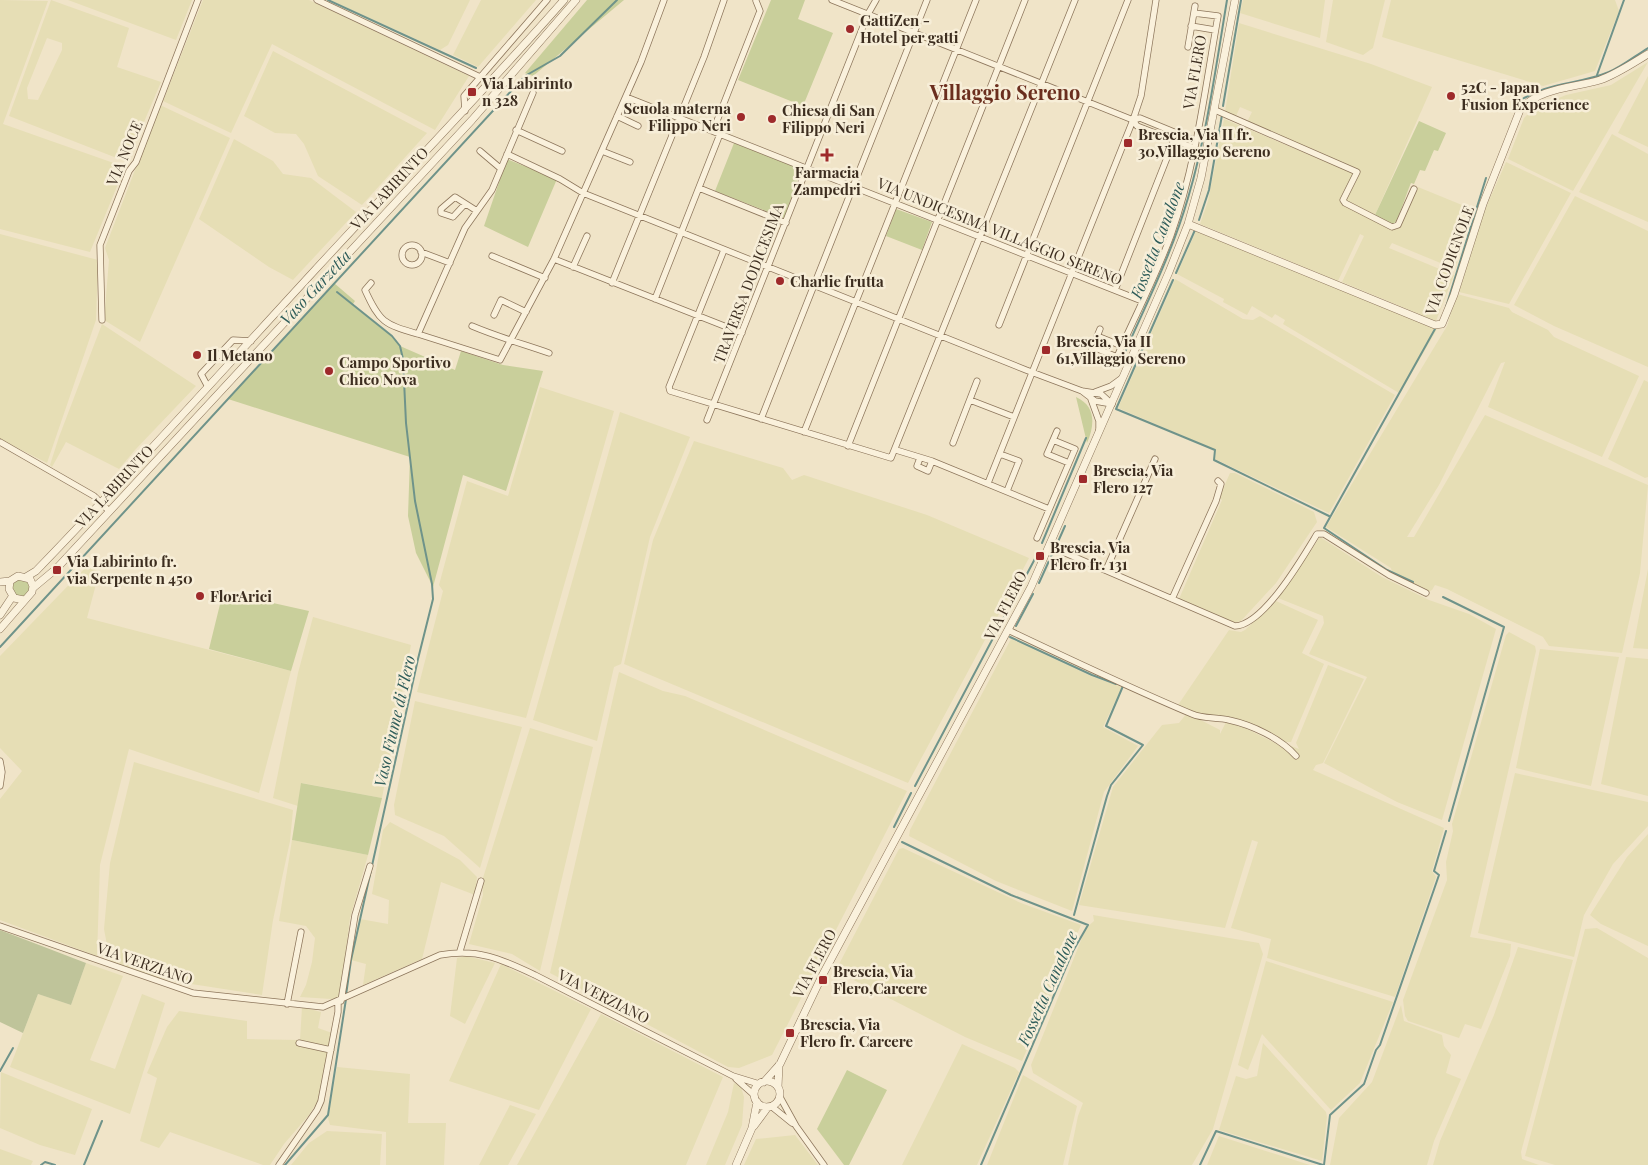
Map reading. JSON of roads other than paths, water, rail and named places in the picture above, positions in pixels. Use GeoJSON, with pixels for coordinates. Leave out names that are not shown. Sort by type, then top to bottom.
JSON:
{"type":"FeatureCollection","features":[{"type":"Feature","properties":{"kind":"street","name":"VIA NOCE"},"geometry":{"type":"LineString","coordinates":[[102,320],[100,245],[129,171],[136,162],[198,0]]}},
{"type":"Feature","properties":{"kind":"street"},"geometry":{"type":"LineString","coordinates":[[317,0],[480,77]]}},
{"type":"Feature","properties":{"kind":"street"},"geometry":{"type":"LineString","coordinates":[[465,111],[464,96],[547,0]]}},
{"type":"Feature","properties":{"kind":"street","name":"VIA LABIRINTO"},"geometry":{"type":"LineString","coordinates":[[26,577],[36,571],[101,504],[465,111],[564,0]]}},
{"type":"Feature","properties":{"kind":"street","name":"VIA LABIRINTO"},"geometry":{"type":"LineString","coordinates":[[33,588],[57,568],[472,120],[576,0]]}},
{"type":"Feature","properties":{"kind":"street"},"geometry":{"type":"LineString","coordinates":[[371,283],[365,290],[382,320],[388,325],[500,360],[509,340],[545,278],[641,62],[664,0]]}},
{"type":"Feature","properties":{"kind":"street"},"geometry":{"type":"LineString","coordinates":[[612,283],[704,57],[724,0]]}},
{"type":"Feature","properties":{"kind":"street"},"geometry":{"type":"LineString","coordinates":[[713,131],[760,11],[755,0]]}},
{"type":"Feature","properties":{"kind":"street"},"geometry":{"type":"LineString","coordinates":[[832,0],[1088,101],[1133,120],[1137,126],[1194,148]]}},
{"type":"Feature","properties":{"kind":"street","name":"TRAVERSA DODICESIMA"},"geometry":{"type":"LineString","coordinates":[[707,420],[806,168],[868,14],[876,0]]}},
{"type":"Feature","properties":{"kind":"street"},"geometry":{"type":"LineString","coordinates":[[761,419],[927,0]]}},
{"type":"Feature","properties":{"kind":"street"},"geometry":{"type":"LineString","coordinates":[[804,432],[976,0]]}},
{"type":"Feature","properties":{"kind":"street"},"geometry":{"type":"LineString","coordinates":[[848,446],[1025,0]]}},
{"type":"Feature","properties":{"kind":"street"},"geometry":{"type":"LineString","coordinates":[[724,250],[669,387],[670,391],[891,458],[896,450],[1074,0]]}},
{"type":"Feature","properties":{"kind":"street"},"geometry":{"type":"LineString","coordinates":[[999,325],[1128,0]]}},
{"type":"Feature","properties":{"kind":"street"},"geometry":{"type":"LineString","coordinates":[[988,483],[1133,120],[1141,96],[1156,0]]}},
{"type":"Feature","properties":{"kind":"street","name":"VIA FLERO"},"geometry":{"type":"LineString","coordinates":[[780,1064],[822,976],[1008,630],[1050,546],[1124,377],[1188,224],[1201,178],[1235,0]]}},
{"type":"Feature","properties":{"kind":"street","name":"VIA FLERO"},"geometry":{"type":"LineString","coordinates":[[1188,47],[1195,6]]}},
{"type":"Feature","properties":{"kind":"street","name":"VIA FLERO"},"geometry":{"type":"LineString","coordinates":[[1122,346],[1171,236],[1196,141],[1218,16],[1194,13]]}},
{"type":"Feature","properties":{"kind":"street","name":"VIA FLERO"},"geometry":{"type":"LineString","coordinates":[[1191,26],[1215,30]]}},
{"type":"Feature","properties":{"kind":"street","name":"VIA CODIGNOLE"},"geometry":{"type":"LineString","coordinates":[[1188,224],[1435,325],[1442,324],[1454,295],[1483,204],[1520,110],[1533,100],[1552,92],[1610,76],[1648,54]]}},
{"type":"Feature","properties":{"kind":"street"},"geometry":{"type":"LineString","coordinates":[[418,334],[465,228],[492,190],[533,93]]}},
{"type":"Feature","properties":{"kind":"street","name":"VIA UNDICESIMA VILLAGGIO SERENO"},"geometry":{"type":"LineString","coordinates":[[626,97],[1142,301]]}},
{"type":"Feature","properties":{"kind":"street","name":"VIA FLERO"},"geometry":{"type":"LineString","coordinates":[[1215,110],[1357,172],[1343,200],[1392,227],[1398,225],[1414,190]]}},
{"type":"Feature","properties":{"kind":"street"},"geometry":{"type":"LineString","coordinates":[[617,116],[638,126]]}},
{"type":"Feature","properties":{"kind":"street"},"geometry":{"type":"LineString","coordinates":[[1133,120],[1140,118],[1196,141]]}},
{"type":"Feature","properties":{"kind":"street"},"geometry":{"type":"LineString","coordinates":[[516,130],[562,151]]}},
{"type":"Feature","properties":{"kind":"street"},"geometry":{"type":"LineString","coordinates":[[655,299],[720,134]]}},
{"type":"Feature","properties":{"kind":"street"},"geometry":{"type":"LineString","coordinates":[[1115,290],[1174,140]]}},
{"type":"Feature","properties":{"kind":"street"},"geometry":{"type":"LineString","coordinates":[[480,151],[500,168]]}},
{"type":"Feature","properties":{"kind":"street"},"geometry":{"type":"LineString","coordinates":[[602,151],[630,162]]}},
{"type":"Feature","properties":{"kind":"street"},"geometry":{"type":"LineString","coordinates":[[506,154],[560,178],[583,193],[1033,373],[1082,391],[1094,392],[1104,396],[1112,404]]}},
{"type":"Feature","properties":{"kind":"street"},"geometry":{"type":"LineString","coordinates":[[699,188],[786,223]]}},
{"type":"Feature","properties":{"kind":"street"},"geometry":{"type":"LineString","coordinates":[[465,204],[477,211]]}},
{"type":"Feature","properties":{"kind":"street"},"geometry":{"type":"LineString","coordinates":[[573,267],[587,236]]}},
{"type":"Feature","properties":{"kind":"street"},"geometry":{"type":"LineString","coordinates":[[421,252],[450,263]]}},
{"type":"Feature","properties":{"kind":"street"},"geometry":{"type":"LineString","coordinates":[[492,256],[545,278]]}},
{"type":"Feature","properties":{"kind":"street"},"geometry":{"type":"LineString","coordinates":[[554,258],[697,317],[742,333]]}},
{"type":"Feature","properties":{"kind":"street"},"geometry":{"type":"LineString","coordinates":[[494,314],[501,300],[526,312]]}},
{"type":"Feature","properties":{"kind":"street"},"geometry":{"type":"LineString","coordinates":[[472,326],[549,353]]}},
{"type":"Feature","properties":{"kind":"street"},"geometry":{"type":"LineString","coordinates":[[1090,354],[1100,329]]}},
{"type":"Feature","properties":{"kind":"street"},"geometry":{"type":"LineString","coordinates":[[1093,347],[1117,357],[1122,346],[1097,336]]}},
{"type":"Feature","properties":{"kind":"street"},"geometry":{"type":"LineString","coordinates":[[208,387],[201,374],[233,340],[251,341]]}},
{"type":"Feature","properties":{"kind":"street"},"geometry":{"type":"LineString","coordinates":[[1094,392],[1111,386],[1124,377]]}},
{"type":"Feature","properties":{"kind":"street"},"geometry":{"type":"LineString","coordinates":[[953,443],[977,381]]}},
{"type":"Feature","properties":{"kind":"street"},"geometry":{"type":"LineString","coordinates":[[1082,391],[1091,399],[1105,405],[1112,404]]}},
{"type":"Feature","properties":{"kind":"street"},"geometry":{"type":"LineString","coordinates":[[1091,399],[1099,422],[1098,434]]}},
{"type":"Feature","properties":{"kind":"street"},"geometry":{"type":"LineString","coordinates":[[970,400],[1014,417]]}},
{"type":"Feature","properties":{"kind":"street"},"geometry":{"type":"LineString","coordinates":[[168,431],[176,439]]}},
{"type":"Feature","properties":{"kind":"street"},"geometry":{"type":"LineString","coordinates":[[1057,431],[1048,454],[1069,463]]}},
{"type":"Feature","properties":{"kind":"street"},"geometry":{"type":"LineString","coordinates":[[1037,538],[1074,449],[1053,440]]}},
{"type":"Feature","properties":{"kind":"street"},"geometry":{"type":"LineString","coordinates":[[0,442],[94,496],[109,511]]}},
{"type":"Feature","properties":{"kind":"street"},"geometry":{"type":"LineString","coordinates":[[896,450],[932,461],[1049,509]]}},
{"type":"Feature","properties":{"kind":"street"},"geometry":{"type":"LineString","coordinates":[[1000,454],[1019,461],[1007,491]]}},
{"type":"Feature","properties":{"kind":"street"},"geometry":{"type":"LineString","coordinates":[[920,458],[917,466],[928,471],[932,461]]}},
{"type":"Feature","properties":{"kind":"street"},"geometry":{"type":"LineString","coordinates":[[1106,570],[1155,459]]}},
{"type":"Feature","properties":{"kind":"street"},"geometry":{"type":"LineString","coordinates":[[1172,599],[1216,501],[1221,484],[1218,481]]}},
{"type":"Feature","properties":{"kind":"street"},"geometry":{"type":"LineString","coordinates":[[1050,546],[1230,625],[1241,626],[1247,624],[1278,595],[1318,534],[1324,534],[1389,575],[1426,593]]}},
{"type":"Feature","properties":{"kind":"street"},"geometry":{"type":"LineString","coordinates":[[0,584],[18,576],[26,577],[31,581],[33,588],[31,595],[24,600],[0,629]]}},
{"type":"Feature","properties":{"kind":"street"},"geometry":{"type":"LineString","coordinates":[[10,581],[9,589],[12,597]]}},
{"type":"Feature","properties":{"kind":"street"},"geometry":{"type":"LineString","coordinates":[[0,584],[9,589]]}},
{"type":"Feature","properties":{"kind":"street"},"geometry":{"type":"LineString","coordinates":[[12,597],[24,600]]}},
{"type":"Feature","properties":{"kind":"street"},"geometry":{"type":"LineString","coordinates":[[0,615],[12,597]]}},
{"type":"Feature","properties":{"kind":"street"},"geometry":{"type":"LineString","coordinates":[[1008,630],[1098,673],[1192,714],[1230,720],[1249,727],[1268,736],[1296,756]]}},
{"type":"Feature","properties":{"kind":"street"},"geometry":{"type":"LineString","coordinates":[[0,761],[2,772],[0,786]]}},
{"type":"Feature","properties":{"kind":"street"},"geometry":{"type":"LineString","coordinates":[[279,1165],[317,1110],[331,1050],[351,934],[370,866]]}},
{"type":"Feature","properties":{"kind":"street"},"geometry":{"type":"LineString","coordinates":[[460,951],[481,881]]}},
{"type":"Feature","properties":{"kind":"street","name":"VIA VERZIANO"},"geometry":{"type":"LineString","coordinates":[[0,926],[193,993],[323,1008],[416,964],[440,955],[460,951],[481,953],[502,959],[732,1076],[762,1083]]}},
{"type":"Feature","properties":{"kind":"street"},"geometry":{"type":"LineString","coordinates":[[287,1004],[301,932]]}},
{"type":"Feature","properties":{"kind":"street"},"geometry":{"type":"LineString","coordinates":[[298,1043],[331,1050]]}},
{"type":"Feature","properties":{"kind":"street"},"geometry":{"type":"LineString","coordinates":[[736,1165],[752,1128],[756,1099],[762,1083],[780,1064]]}},
{"type":"Feature","properties":{"kind":"street"},"geometry":{"type":"LineString","coordinates":[[780,1064],[778,1087],[780,1097],[796,1126],[824,1165]]}},
{"type":"Feature","properties":{"kind":"street","name":"VIA VERZIANO"},"geometry":{"type":"LineString","coordinates":[[732,1076],[756,1099]]}},
{"type":"Feature","properties":{"kind":"street"},"geometry":{"type":"LineString","coordinates":[[762,1083],[773,1082],[778,1087]]}},
{"type":"Feature","properties":{"kind":"street"},"geometry":{"type":"LineString","coordinates":[[752,1128],[780,1097]]}},
{"type":"Feature","properties":{"kind":"street"},"geometry":{"type":"LineString","coordinates":[[756,1099],[796,1126]]}},
{"type":"Feature","properties":{"kind":"waterway","name":"Vaso Fiume di Flero"},"geometry":{"type":"LineString","coordinates":[[328,0],[476,68]]}},
{"type":"Feature","properties":{"kind":"waterway","name":"Vaso Garzetta"},"geometry":{"type":"LineString","coordinates":[[0,647],[525,76],[560,56],[617,0]]}},
{"type":"Feature","properties":{"kind":"waterway","name":"Fossetta Canalone"},"geometry":{"type":"LineString","coordinates":[[1118,368],[1165,263],[1188,198],[1206,125],[1227,0]]}},
{"type":"Feature","properties":{"kind":"waterway","name":"Fossetta Canalone"},"geometry":{"type":"LineString","coordinates":[[1223,106],[1241,0]]}},
{"type":"Feature","properties":{"kind":"waterway","name":"Fossetta Canalone"},"geometry":{"type":"LineString","coordinates":[[1597,75],[1624,0]]}},
{"type":"Feature","properties":{"kind":"waterway"},"geometry":{"type":"LineString","coordinates":[[1518,102],[1551,87],[1609,72],[1648,48]]}},
{"type":"Feature","properties":{"kind":"waterway","name":"Fossetta Canalone"},"geometry":{"type":"LineString","coordinates":[[1199,220],[1209,190],[1222,115]]}},
{"type":"Feature","properties":{"kind":"waterway"},"geometry":{"type":"LineString","coordinates":[[1446,307],[1486,178]]}},
{"type":"Feature","properties":{"kind":"waterway","name":"Fossetta Canalone"},"geometry":{"type":"LineString","coordinates":[[1176,273],[1195,230]]}},
{"type":"Feature","properties":{"kind":"waterway"},"geometry":{"type":"LineString","coordinates":[[1173,280],[1116,409],[1215,450],[1214,460],[1329,516]]}},
{"type":"Feature","properties":{"kind":"waterway","name":"Vaso Fiume di Flero"},"geometry":{"type":"LineString","coordinates":[[337,292],[392,336],[400,346],[403,359],[406,423],[415,501],[432,584],[433,599],[351,960],[346,995]]}},
{"type":"Feature","properties":{"kind":"waterway"},"geometry":{"type":"LineString","coordinates":[[1413,582],[1387,570],[1324,528],[1435,329]]}},
{"type":"Feature","properties":{"kind":"waterway","name":"Fossetta Canalone"},"geometry":{"type":"LineString","coordinates":[[1042,543],[1086,438]]}},
{"type":"Feature","properties":{"kind":"waterway","name":"Fossetta Canalone"},"geometry":{"type":"LineString","coordinates":[[1057,544],[1065,526]]}},
{"type":"Feature","properties":{"kind":"waterway","name":"Fossetta Canalone"},"geometry":{"type":"LineString","coordinates":[[1039,583],[1053,552]]}},
{"type":"Feature","properties":{"kind":"waterway","name":"Fossetta Canalone"},"geometry":{"type":"LineString","coordinates":[[915,786],[1038,553]]}},
{"type":"Feature","properties":{"kind":"waterway","name":"Fossetta Canalone"},"geometry":{"type":"LineString","coordinates":[[1016,626],[1033,594]]}},
{"type":"Feature","properties":{"kind":"waterway"},"geometry":{"type":"LineString","coordinates":[[1443,597],[1504,627],[1449,821]]}},
{"type":"Feature","properties":{"kind":"waterway","name":"Fossetta Canalone"},"geometry":{"type":"LineString","coordinates":[[1010,637],[1092,675],[1116,684]]}},
{"type":"Feature","properties":{"kind":"waterway","name":"Fossetta Canalone"},"geometry":{"type":"LineString","coordinates":[[1074,915],[1111,785],[1143,745],[1106,726],[1123,686]]}},
{"type":"Feature","properties":{"kind":"waterway","name":"Fossetta Canalone"},"geometry":{"type":"LineString","coordinates":[[894,827],[911,793]]}},
{"type":"Feature","properties":{"kind":"waterway"},"geometry":{"type":"LineString","coordinates":[[1324,1165],[1330,1115],[1364,1084],[1376,1050],[1380,1045],[1439,875],[1434,871],[1446,831]]}},
{"type":"Feature","properties":{"kind":"waterway","name":"Fossetta Canalone"},"geometry":{"type":"LineString","coordinates":[[902,842],[1011,895],[1088,925],[1073,951],[981,1165]]}},
{"type":"Feature","properties":{"kind":"waterway","name":"Vaso Fiume di Flero"},"geometry":{"type":"LineString","coordinates":[[285,1165],[328,1115],[346,999]]}},
{"type":"Feature","properties":{"kind":"waterway"},"geometry":{"type":"LineString","coordinates":[[0,1071],[13,1048]]}},
{"type":"Feature","properties":{"kind":"waterway"},"geometry":{"type":"LineString","coordinates":[[84,1165],[102,1121]]}},
{"type":"Feature","properties":{"kind":"waterway"},"geometry":{"type":"LineString","coordinates":[[1200,1165],[1216,1131],[1323,1165]]}},
{"type":"Feature","properties":{"kind":"waterway"},"geometry":{"type":"LineString","coordinates":[[41,1165],[45,1162],[55,1165]]}},
{"type":"Feature","properties":{"kind":"place","name":"GattiZen - Hotel per gatti"},"geometry":{"type":"Point","coordinates":[850,29]}},
{"type":"Feature","properties":{"kind":"place","name":"Via Labirinto n 328"},"geometry":{"type":"Point","coordinates":[472,92]}},
{"type":"Feature","properties":{"kind":"place","name":"52C - Japan Fusion Experience"},"geometry":{"type":"Point","coordinates":[1451,96]}},
{"type":"Feature","properties":{"kind":"place","name":"Scuola materna Filippo Neri"},"geometry":{"type":"Point","coordinates":[741,117]}},
{"type":"Feature","properties":{"kind":"place","name":"Chiesa di San Filippo Neri"},"geometry":{"type":"Point","coordinates":[772,119]}},
{"type":"Feature","properties":{"kind":"place","name":"Brescia, Via II fr. 30,Villaggio Sereno"},"geometry":{"type":"Point","coordinates":[1128,143]}},
{"type":"Feature","properties":{"kind":"place","name":"Farmacia Zampedri"},"geometry":{"type":"Point","coordinates":[827,155]}},
{"type":"Feature","properties":{"kind":"place","name":"Charlie frutta"},"geometry":{"type":"Point","coordinates":[780,281]}},
{"type":"Feature","properties":{"kind":"place","name":"Brescia, Via II 61,Villaggio Sereno"},"geometry":{"type":"Point","coordinates":[1046,350]}},
{"type":"Feature","properties":{"kind":"place","name":"Il Metano"},"geometry":{"type":"Point","coordinates":[197,355]}},
{"type":"Feature","properties":{"kind":"place","name":"Campo Sportivo Chico Nova"},"geometry":{"type":"Point","coordinates":[329,371]}},
{"type":"Feature","properties":{"kind":"place","name":"Brescia, Via Flero 127"},"geometry":{"type":"Point","coordinates":[1083,479]}},
{"type":"Feature","properties":{"kind":"place","name":"Brescia, Via Flero fr. 131"},"geometry":{"type":"Point","coordinates":[1040,556]}},
{"type":"Feature","properties":{"kind":"place","name":"Via Labirinto fr. via Serpente n 450"},"geometry":{"type":"Point","coordinates":[57,570]}},
{"type":"Feature","properties":{"kind":"place","name":"FlorArici"},"geometry":{"type":"Point","coordinates":[200,596]}},
{"type":"Feature","properties":{"kind":"place","name":"Brescia, Via Flero,Carcere"},"geometry":{"type":"Point","coordinates":[823,980]}},
{"type":"Feature","properties":{"kind":"place","name":"Brescia, Via Flero fr. Carcere"},"geometry":{"type":"Point","coordinates":[790,1033]}},
{"type":"Feature","properties":{"kind":"district","name":"Villaggio Sereno"},"geometry":{"type":"Point","coordinates":[1005,91]}}]}
